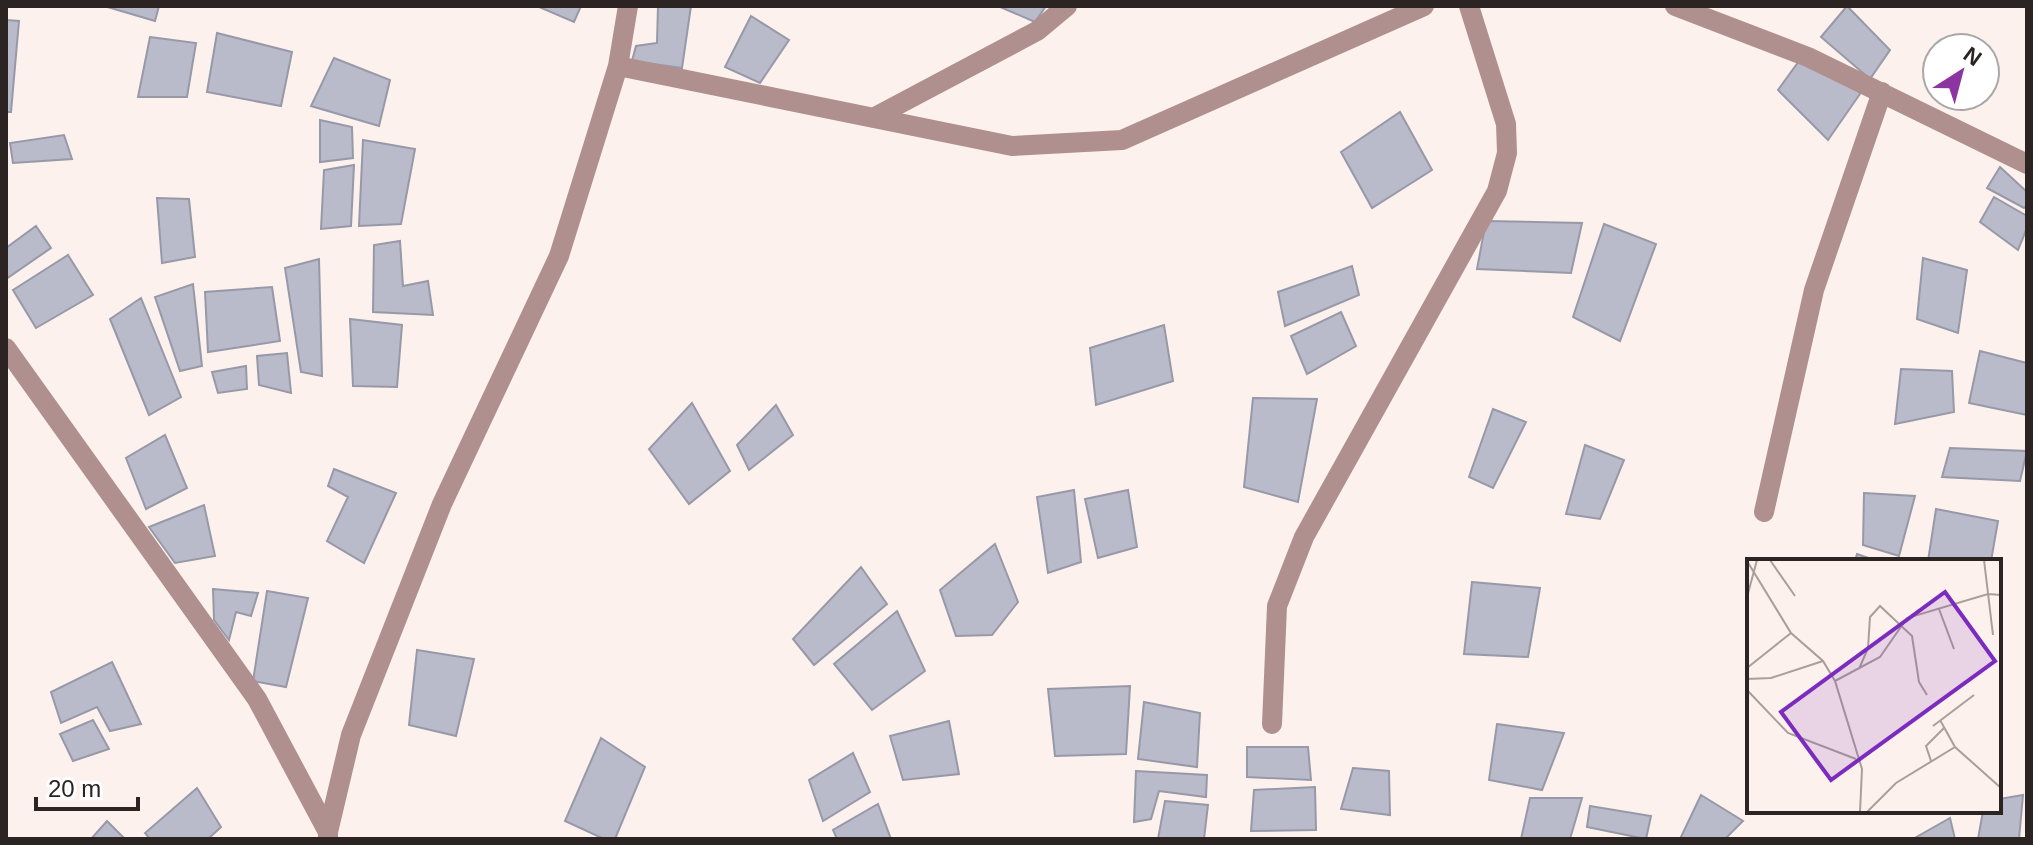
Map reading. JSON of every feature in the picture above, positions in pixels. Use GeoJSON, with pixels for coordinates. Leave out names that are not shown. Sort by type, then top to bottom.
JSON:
{"type":"FeatureCollection","features":[{"type":"Feature","properties":{"kind":"street"},"geometry":{"type":"LineString","coordinates":[[328,836],[351,735],[442,504],[559,256],[618,66],[628,6]]}},
{"type":"Feature","properties":{"kind":"street"},"geometry":{"type":"LineString","coordinates":[[873,118],[1037,31],[1067,6]]}},
{"type":"Feature","properties":{"kind":"street"},"geometry":{"type":"LineString","coordinates":[[618,66],[1012,146],[1122,140],[1424,6]]}},
{"type":"Feature","properties":{"kind":"street"},"geometry":{"type":"LineString","coordinates":[[1272,724],[1277,606],[1288,572],[1304,537],[1497,191],[1507,153],[1506,124],[1469,6]]}},
{"type":"Feature","properties":{"kind":"street"},"geometry":{"type":"LineString","coordinates":[[1675,6],[1808,57],[2027,164]]}},
{"type":"Feature","properties":{"kind":"street"},"geometry":{"type":"LineString","coordinates":[[1764,512],[1814,290],[1882,92]]}},
{"type":"Feature","properties":{"kind":"street"},"geometry":{"type":"LineString","coordinates":[[6,348],[257,699],[328,836]]}},
{"type":"Feature","properties":{"kind":"building"},"geometry":{"type":"Polygon","coordinates":[[[104,6],[159,6],[155,21],[104,6]]]}},
{"type":"Feature","properties":{"kind":"building"},"geometry":{"type":"Polygon","coordinates":[[[537,6],[581,6],[574,22],[537,6]]]}},
{"type":"Feature","properties":{"kind":"building"},"geometry":{"type":"Polygon","coordinates":[[[658,6],[691,6],[682,68],[632,61],[636,46],[657,43],[658,6]]]}},
{"type":"Feature","properties":{"kind":"building"},"geometry":{"type":"Polygon","coordinates":[[[998,6],[1046,6],[1035,22],[998,6]]]}},
{"type":"Feature","properties":{"kind":"building"},"geometry":{"type":"Polygon","coordinates":[[[1847,6],[1890,50],[1870,79],[1821,37],[1847,6]]]}},
{"type":"Feature","properties":{"kind":"building"},"geometry":{"type":"Polygon","coordinates":[[[751,16],[789,40],[760,83],[725,67],[751,16]]]}},
{"type":"Feature","properties":{"kind":"building"},"geometry":{"type":"Polygon","coordinates":[[[6,20],[19,21],[11,112],[6,112],[6,20]]]}},
{"type":"Feature","properties":{"kind":"building"},"geometry":{"type":"Polygon","coordinates":[[[217,33],[292,52],[281,106],[207,92],[217,33]]]}},
{"type":"Feature","properties":{"kind":"building"},"geometry":{"type":"Polygon","coordinates":[[[150,37],[196,43],[187,97],[138,97],[150,37]]]}},
{"type":"Feature","properties":{"kind":"building"},"geometry":{"type":"Polygon","coordinates":[[[334,58],[390,80],[379,126],[311,106],[334,58]]]}},
{"type":"Feature","properties":{"kind":"building"},"geometry":{"type":"Polygon","coordinates":[[[1799,61],[1862,91],[1828,140],[1778,90],[1799,61]]]}},
{"type":"Feature","properties":{"kind":"building"},"geometry":{"type":"Polygon","coordinates":[[[1400,112],[1432,170],[1372,208],[1341,152],[1400,112]]]}},
{"type":"Feature","properties":{"kind":"building"},"geometry":{"type":"Polygon","coordinates":[[[320,120],[352,127],[353,158],[320,162],[320,120]]]}},
{"type":"Feature","properties":{"kind":"building"},"geometry":{"type":"Polygon","coordinates":[[[64,135],[72,159],[13,163],[10,143],[64,135]]]}},
{"type":"Feature","properties":{"kind":"building"},"geometry":{"type":"Polygon","coordinates":[[[363,140],[415,149],[401,224],[359,226],[363,140]]]}},
{"type":"Feature","properties":{"kind":"building"},"geometry":{"type":"Polygon","coordinates":[[[354,165],[351,226],[321,229],[324,170],[354,165]]]}},
{"type":"Feature","properties":{"kind":"building"},"geometry":{"type":"Polygon","coordinates":[[[2000,167],[2027,192],[2024,208],[1987,188],[2000,167]]]}},
{"type":"Feature","properties":{"kind":"building"},"geometry":{"type":"Polygon","coordinates":[[[1994,197],[2027,216],[2027,228],[2018,250],[1980,222],[1994,197]]]}},
{"type":"Feature","properties":{"kind":"building"},"geometry":{"type":"Polygon","coordinates":[[[157,198],[189,199],[195,257],[162,263],[157,198]]]}},
{"type":"Feature","properties":{"kind":"building"},"geometry":{"type":"Polygon","coordinates":[[[1486,221],[1582,223],[1571,273],[1477,269],[1486,221]]]}},
{"type":"Feature","properties":{"kind":"building"},"geometry":{"type":"Polygon","coordinates":[[[1604,224],[1656,244],[1620,341],[1573,317],[1604,224]]]}},
{"type":"Feature","properties":{"kind":"building"},"geometry":{"type":"Polygon","coordinates":[[[36,226],[51,248],[6,279],[6,248],[36,226]]]}},
{"type":"Feature","properties":{"kind":"building"},"geometry":{"type":"Polygon","coordinates":[[[400,241],[403,286],[428,281],[433,315],[373,312],[374,245],[400,241]]]}},
{"type":"Feature","properties":{"kind":"building"},"geometry":{"type":"Polygon","coordinates":[[[68,255],[93,295],[36,328],[13,290],[68,255]]]}},
{"type":"Feature","properties":{"kind":"building"},"geometry":{"type":"Polygon","coordinates":[[[1923,258],[1967,270],[1958,333],[1917,319],[1923,258]]]}},
{"type":"Feature","properties":{"kind":"building"},"geometry":{"type":"Polygon","coordinates":[[[319,259],[322,376],[301,372],[285,268],[319,259]]]}},
{"type":"Feature","properties":{"kind":"building"},"geometry":{"type":"Polygon","coordinates":[[[1352,266],[1359,295],[1285,326],[1278,292],[1352,266]]]}},
{"type":"Feature","properties":{"kind":"building"},"geometry":{"type":"Polygon","coordinates":[[[193,284],[202,366],[180,371],[155,297],[193,284]]]}},
{"type":"Feature","properties":{"kind":"building"},"geometry":{"type":"Polygon","coordinates":[[[272,287],[280,341],[208,352],[205,292],[272,287]]]}},
{"type":"Feature","properties":{"kind":"building"},"geometry":{"type":"Polygon","coordinates":[[[141,298],[181,397],[149,415],[110,319],[141,298]]]}},
{"type":"Feature","properties":{"kind":"building"},"geometry":{"type":"Polygon","coordinates":[[[1341,312],[1356,346],[1307,374],[1291,336],[1341,312]]]}},
{"type":"Feature","properties":{"kind":"building"},"geometry":{"type":"Polygon","coordinates":[[[350,319],[402,325],[397,387],[353,386],[350,319]]]}},
{"type":"Feature","properties":{"kind":"building"},"geometry":{"type":"Polygon","coordinates":[[[1164,325],[1173,381],[1096,405],[1090,348],[1164,325]]]}},
{"type":"Feature","properties":{"kind":"building"},"geometry":{"type":"Polygon","coordinates":[[[1980,351],[2027,363],[2027,415],[1969,403],[1980,351]]]}},
{"type":"Feature","properties":{"kind":"building"},"geometry":{"type":"Polygon","coordinates":[[[287,353],[291,393],[259,385],[257,356],[287,353]]]}},
{"type":"Feature","properties":{"kind":"building"},"geometry":{"type":"Polygon","coordinates":[[[246,366],[247,389],[218,393],[212,372],[246,366]]]}},
{"type":"Feature","properties":{"kind":"building"},"geometry":{"type":"Polygon","coordinates":[[[1901,369],[1952,371],[1954,412],[1895,424],[1901,369]]]}},
{"type":"Feature","properties":{"kind":"building"},"geometry":{"type":"Polygon","coordinates":[[[1253,398],[1317,399],[1298,502],[1244,487],[1253,398]]]}},
{"type":"Feature","properties":{"kind":"building"},"geometry":{"type":"Polygon","coordinates":[[[692,403],[730,471],[689,504],[649,449],[692,403]]]}},
{"type":"Feature","properties":{"kind":"building"},"geometry":{"type":"Polygon","coordinates":[[[776,405],[793,435],[749,470],[737,445],[776,405]]]}},
{"type":"Feature","properties":{"kind":"building"},"geometry":{"type":"Polygon","coordinates":[[[1493,409],[1526,422],[1493,488],[1469,477],[1493,409]]]}},
{"type":"Feature","properties":{"kind":"building"},"geometry":{"type":"Polygon","coordinates":[[[165,435],[187,488],[146,509],[126,458],[165,435]]]}},
{"type":"Feature","properties":{"kind":"building"},"geometry":{"type":"Polygon","coordinates":[[[1585,445],[1624,460],[1600,519],[1566,514],[1585,445]]]}},
{"type":"Feature","properties":{"kind":"building"},"geometry":{"type":"Polygon","coordinates":[[[1950,448],[2027,451],[2020,481],[1942,477],[1950,448]]]}},
{"type":"Feature","properties":{"kind":"building"},"geometry":{"type":"Polygon","coordinates":[[[334,469],[396,493],[364,563],[327,541],[348,497],[328,486],[334,469]]]}},
{"type":"Feature","properties":{"kind":"building"},"geometry":{"type":"Polygon","coordinates":[[[1074,490],[1081,562],[1048,573],[1037,497],[1074,490]]]}},
{"type":"Feature","properties":{"kind":"building"},"geometry":{"type":"Polygon","coordinates":[[[1128,490],[1137,547],[1098,558],[1085,499],[1128,490]]]}},
{"type":"Feature","properties":{"kind":"building"},"geometry":{"type":"Polygon","coordinates":[[[1864,493],[1915,496],[1899,556],[1863,545],[1864,493]]]}},
{"type":"Feature","properties":{"kind":"building"},"geometry":{"type":"Polygon","coordinates":[[[204,505],[215,556],[175,563],[149,527],[204,505]]]}},
{"type":"Feature","properties":{"kind":"building"},"geometry":{"type":"Polygon","coordinates":[[[1936,509],[1998,521],[1991,559],[1928,559],[1936,509]]]}},
{"type":"Feature","properties":{"kind":"building"},"geometry":{"type":"Polygon","coordinates":[[[995,544],[1018,602],[992,635],[956,636],[940,590],[995,544]]]}},
{"type":"Feature","properties":{"kind":"building"},"geometry":{"type":"Polygon","coordinates":[[[861,567],[887,604],[814,665],[793,639],[861,567]]]}},
{"type":"Feature","properties":{"kind":"building"},"geometry":{"type":"Polygon","coordinates":[[[1472,582],[1540,588],[1528,657],[1464,654],[1472,582]]]}},
{"type":"Feature","properties":{"kind":"building"},"geometry":{"type":"Polygon","coordinates":[[[213,589],[258,593],[251,616],[236,612],[229,640],[214,620],[213,589]]]}},
{"type":"Feature","properties":{"kind":"building"},"geometry":{"type":"Polygon","coordinates":[[[267,591],[308,598],[286,687],[253,681],[267,591]]]}},
{"type":"Feature","properties":{"kind":"building"},"geometry":{"type":"Polygon","coordinates":[[[897,611],[925,671],[872,710],[834,664],[897,611]]]}},
{"type":"Feature","properties":{"kind":"building"},"geometry":{"type":"Polygon","coordinates":[[[417,650],[474,659],[456,736],[409,725],[417,650]]]}},
{"type":"Feature","properties":{"kind":"building"},"geometry":{"type":"Polygon","coordinates":[[[112,662],[141,724],[110,731],[97,707],[61,723],[51,692],[112,662]]]}},
{"type":"Feature","properties":{"kind":"building"},"geometry":{"type":"Polygon","coordinates":[[[1130,686],[1126,754],[1055,756],[1048,689],[1130,686]]]}},
{"type":"Feature","properties":{"kind":"building"},"geometry":{"type":"Polygon","coordinates":[[[1144,702],[1200,713],[1197,767],[1138,759],[1144,702]]]}},
{"type":"Feature","properties":{"kind":"building"},"geometry":{"type":"Polygon","coordinates":[[[93,720],[109,749],[73,761],[60,734],[93,720]]]}},
{"type":"Feature","properties":{"kind":"building"},"geometry":{"type":"Polygon","coordinates":[[[949,721],[959,774],[903,780],[890,736],[949,721]]]}},
{"type":"Feature","properties":{"kind":"building"},"geometry":{"type":"Polygon","coordinates":[[[1497,724],[1564,733],[1542,790],[1489,780],[1497,724]]]}},
{"type":"Feature","properties":{"kind":"building"},"geometry":{"type":"Polygon","coordinates":[[[601,738],[645,767],[615,839],[604,839],[565,821],[601,738]]]}},
{"type":"Feature","properties":{"kind":"building"},"geometry":{"type":"Polygon","coordinates":[[[1247,747],[1308,747],[1311,780],[1247,777],[1247,747]]]}},
{"type":"Feature","properties":{"kind":"building"},"geometry":{"type":"Polygon","coordinates":[[[853,753],[870,792],[823,821],[809,780],[853,753]]]}},
{"type":"Feature","properties":{"kind":"building"},"geometry":{"type":"Polygon","coordinates":[[[1353,768],[1389,771],[1390,815],[1341,809],[1353,768]]]}},
{"type":"Feature","properties":{"kind":"building"},"geometry":{"type":"Polygon","coordinates":[[[1136,771],[1207,775],[1206,797],[1159,791],[1151,819],[1134,822],[1136,771]]]}},
{"type":"Feature","properties":{"kind":"building"},"geometry":{"type":"Polygon","coordinates":[[[1315,787],[1316,830],[1251,831],[1254,790],[1315,787]]]}},
{"type":"Feature","properties":{"kind":"building"},"geometry":{"type":"Polygon","coordinates":[[[197,788],[221,827],[208,839],[150,839],[145,833],[197,788]]]}},
{"type":"Feature","properties":{"kind":"building"},"geometry":{"type":"Polygon","coordinates":[[[1701,795],[1743,821],[1725,839],[1680,839],[1701,795]]]}},
{"type":"Feature","properties":{"kind":"building"},"geometry":{"type":"Polygon","coordinates":[[[2023,795],[2019,839],[1978,839],[1983,813],[2001,813],[2001,799],[2023,795]]]}},
{"type":"Feature","properties":{"kind":"building"},"geometry":{"type":"Polygon","coordinates":[[[1530,798],[1582,798],[1570,839],[1521,839],[1530,798]]]}},
{"type":"Feature","properties":{"kind":"building"},"geometry":{"type":"Polygon","coordinates":[[[1165,801],[1208,805],[1204,839],[1158,839],[1165,801]]]}},
{"type":"Feature","properties":{"kind":"building"},"geometry":{"type":"Polygon","coordinates":[[[878,804],[891,839],[837,839],[833,830],[878,804]]]}},
{"type":"Feature","properties":{"kind":"building"},"geometry":{"type":"Polygon","coordinates":[[[1590,806],[1651,816],[1646,839],[1587,827],[1590,806]]]}},
{"type":"Feature","properties":{"kind":"building"},"geometry":{"type":"Polygon","coordinates":[[[1950,818],[1955,839],[1913,839],[1950,818]]]}},
{"type":"Feature","properties":{"kind":"building"},"geometry":{"type":"Polygon","coordinates":[[[107,821],[125,839],[91,839],[107,821]]]}}]}
